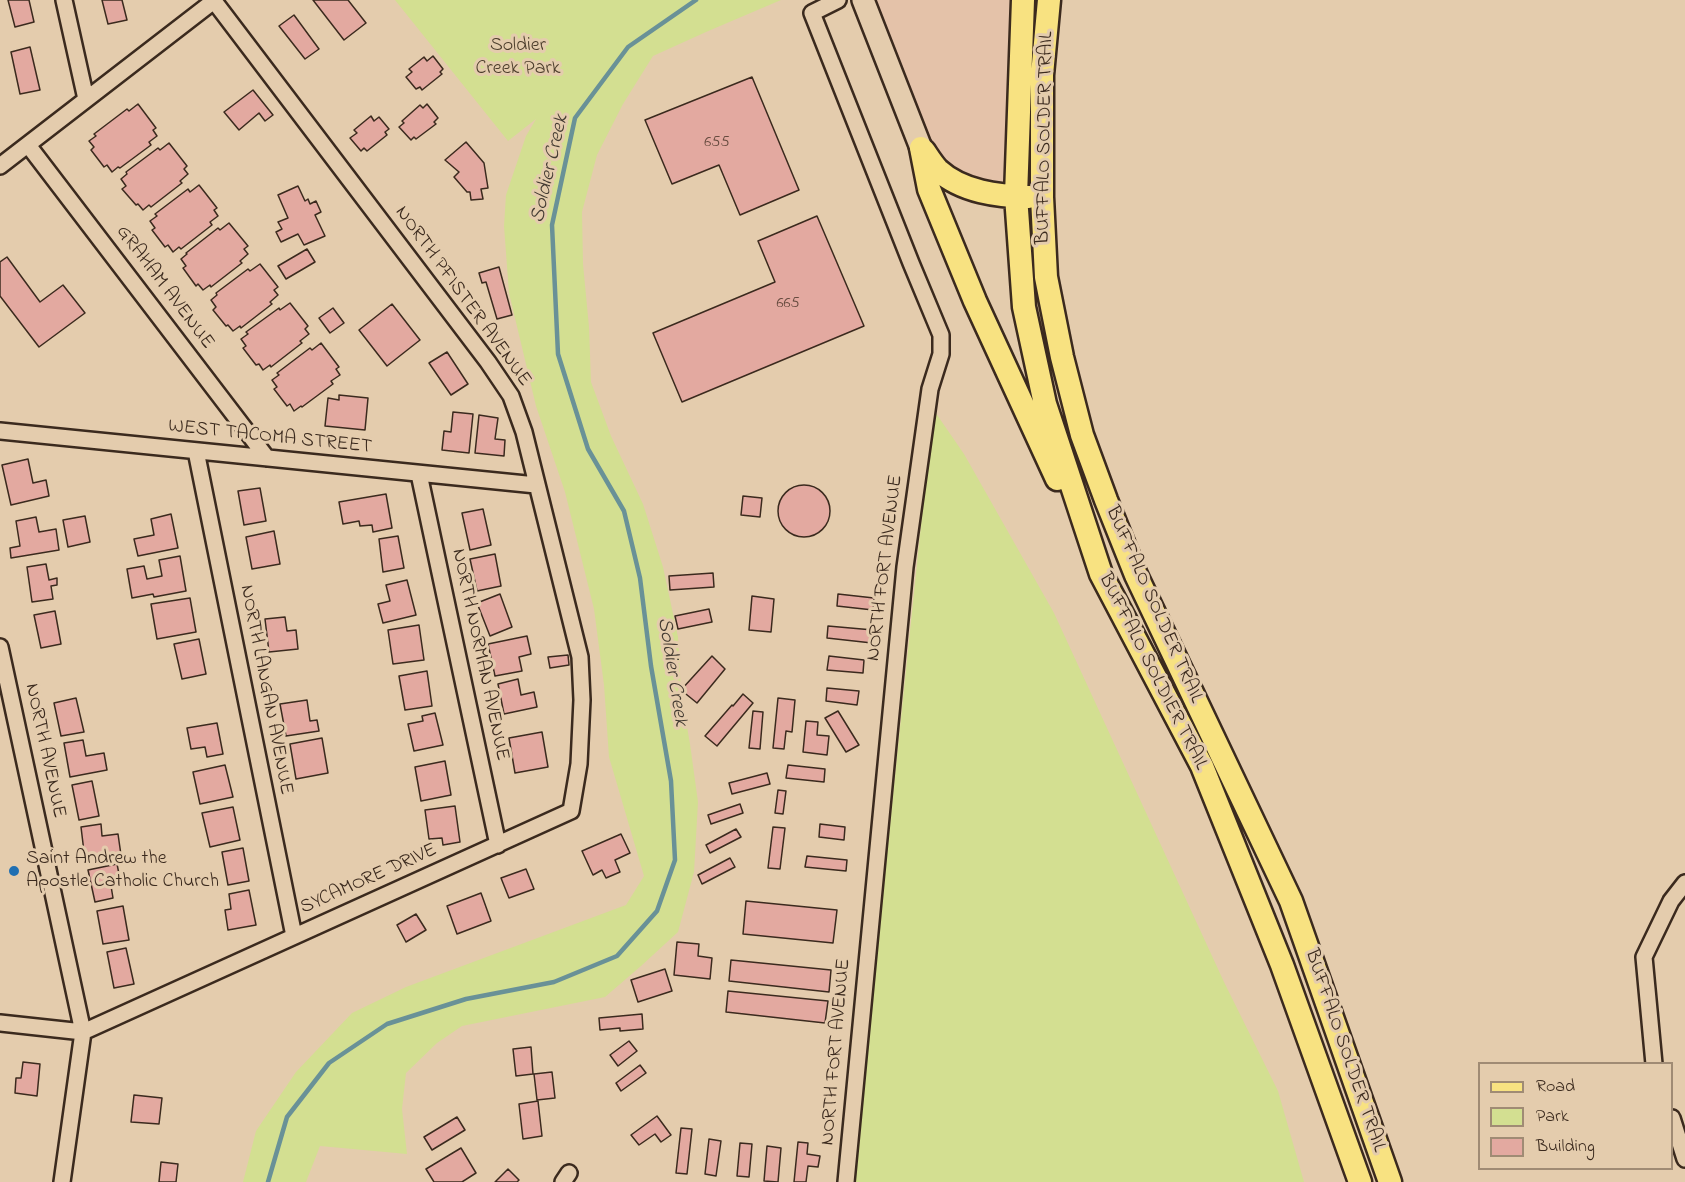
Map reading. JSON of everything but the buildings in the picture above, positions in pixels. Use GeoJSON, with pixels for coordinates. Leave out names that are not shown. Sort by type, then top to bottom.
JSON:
{"type":"FeatureCollection","features":[{"type":"Feature","properties":{"kind":"main road","name":"BUFFALO SOLDIER TRAIL"},"geometry":{"type":"LineString","coordinates":[[1023,0],[1016,196],[1024,307],[1046,404],[1101,574],[1202,766],[1282,965],[1360,1182]]}},
{"type":"Feature","properties":{"kind":"main road","name":"BUFFALO SOLDER TRAIL"},"geometry":{"type":"LineString","coordinates":[[1049,0],[1042,75],[1041,197],[1046,277],[1062,357],[1082,435],[1136,575],[1291,901],[1390,1182]]}},
{"type":"Feature","properties":{"kind":"main road"},"geometry":{"type":"LineString","coordinates":[[921,148],[938,170],[953,181],[975,190],[1041,197]]}},
{"type":"Feature","properties":{"kind":"main road"},"geometry":{"type":"LineString","coordinates":[[921,148],[929,189],[975,301],[1101,574]]}},
{"type":"Feature","properties":{"kind":"street"},"geometry":{"type":"LineString","coordinates":[[64,0],[86,99]]}},
{"type":"Feature","properties":{"kind":"street","name":"NORTH FORT AVENUE"},"geometry":{"type":"LineString","coordinates":[[838,0],[812,13],[941,334],[941,354],[930,388],[905,567],[846,1182]]}},
{"type":"Feature","properties":{"kind":"street"},"geometry":{"type":"LineString","coordinates":[[863,0],[921,148]]}},
{"type":"Feature","properties":{"kind":"street"},"geometry":{"type":"LineString","coordinates":[[0,166],[214,1]]}},
{"type":"Feature","properties":{"kind":"street","name":"NORTH PFISTER AVENUE"},"geometry":{"type":"LineString","coordinates":[[214,1],[488,362],[511,396],[524,432],[580,657],[582,700]]}},
{"type":"Feature","properties":{"kind":"street","name":"GRAHAM AVENUE"},"geometry":{"type":"LineString","coordinates":[[28,145],[267,458]]}},
{"type":"Feature","properties":{"kind":"street","name":"WEST TACOMA STREET"},"geometry":{"type":"LineString","coordinates":[[0,431],[536,485]]}},
{"type":"Feature","properties":{"kind":"street","name":"NORTH LANGAN AVENUE"},"geometry":{"type":"LineString","coordinates":[[196,451],[294,936]]}},
{"type":"Feature","properties":{"kind":"street","name":"NORTH NORMAN AVENUE"},"geometry":{"type":"LineString","coordinates":[[419,474],[498,845]]}},
{"type":"Feature","properties":{"kind":"street","name":"NORTH AVENUE"},"geometry":{"type":"LineString","coordinates":[[0,647],[83,1032],[62,1182]]}},
{"type":"Feature","properties":{"kind":"street","name":"SYCAMORE DRIVE"},"geometry":{"type":"LineString","coordinates":[[83,1032],[571,811],[579,764],[582,700]]}},
{"type":"Feature","properties":{"kind":"street"},"geometry":{"type":"LineString","coordinates":[[1654,1062],[1644,957],[1671,901],[1685,883]]}},
{"type":"Feature","properties":{"kind":"street"},"geometry":{"type":"LineString","coordinates":[[0,1023],[83,1032]]}},
{"type":"Feature","properties":{"kind":"street"},"geometry":{"type":"LineString","coordinates":[[1673,1124],[1685,1159]]}},
{"type":"Feature","properties":{"kind":"shaded area"},"geometry":{"type":"Polygon","coordinates":[[[863,0],[1035,0],[1016,196],[938,170],[863,0]]]}},
{"type":"Feature","properties":{"kind":"green space","name":"Soldier Creek Park"},"geometry":{"type":"Polygon","coordinates":[[[395,0],[781,0],[653,56],[623,104],[597,155],[582,212],[591,382],[611,436],[643,504],[663,567],[678,637],[681,692],[698,802],[694,872],[678,932],[605,997],[462,1026],[437,1043],[406,1073],[402,1109],[407,1154],[320,1146],[306,1182],[243,1182],[256,1131],[296,1072],[352,1013],[406,987],[626,905],[644,876],[609,757],[604,685],[594,609],[565,492],[536,406],[509,293],[504,226],[506,195],[526,136],[536,119],[508,141],[395,0]]]}},
{"type":"Feature","properties":{"kind":"green space"},"geometry":{"type":"Polygon","coordinates":[[[933,409],[964,454],[1054,613],[1224,982],[1278,1091],[1304,1182],[853,1182],[933,409]]]}},
{"type":"Feature","properties":{"kind":"waterway","name":"Soldier Creek"},"geometry":{"type":"LineString","coordinates":[[268,1182],[287,1117],[329,1063],[387,1024],[466,999],[554,982],[617,956],[657,911],[675,860],[671,781],[651,666],[640,578],[624,511],[588,449],[558,354],[552,225],[575,118],[628,47],[696,0]]}},
{"type":"Feature","properties":{"kind":"place","name":"Saint Andrew the Apostle Catholic Church"},"geometry":{"type":"Point","coordinates":[14,871]}}]}
